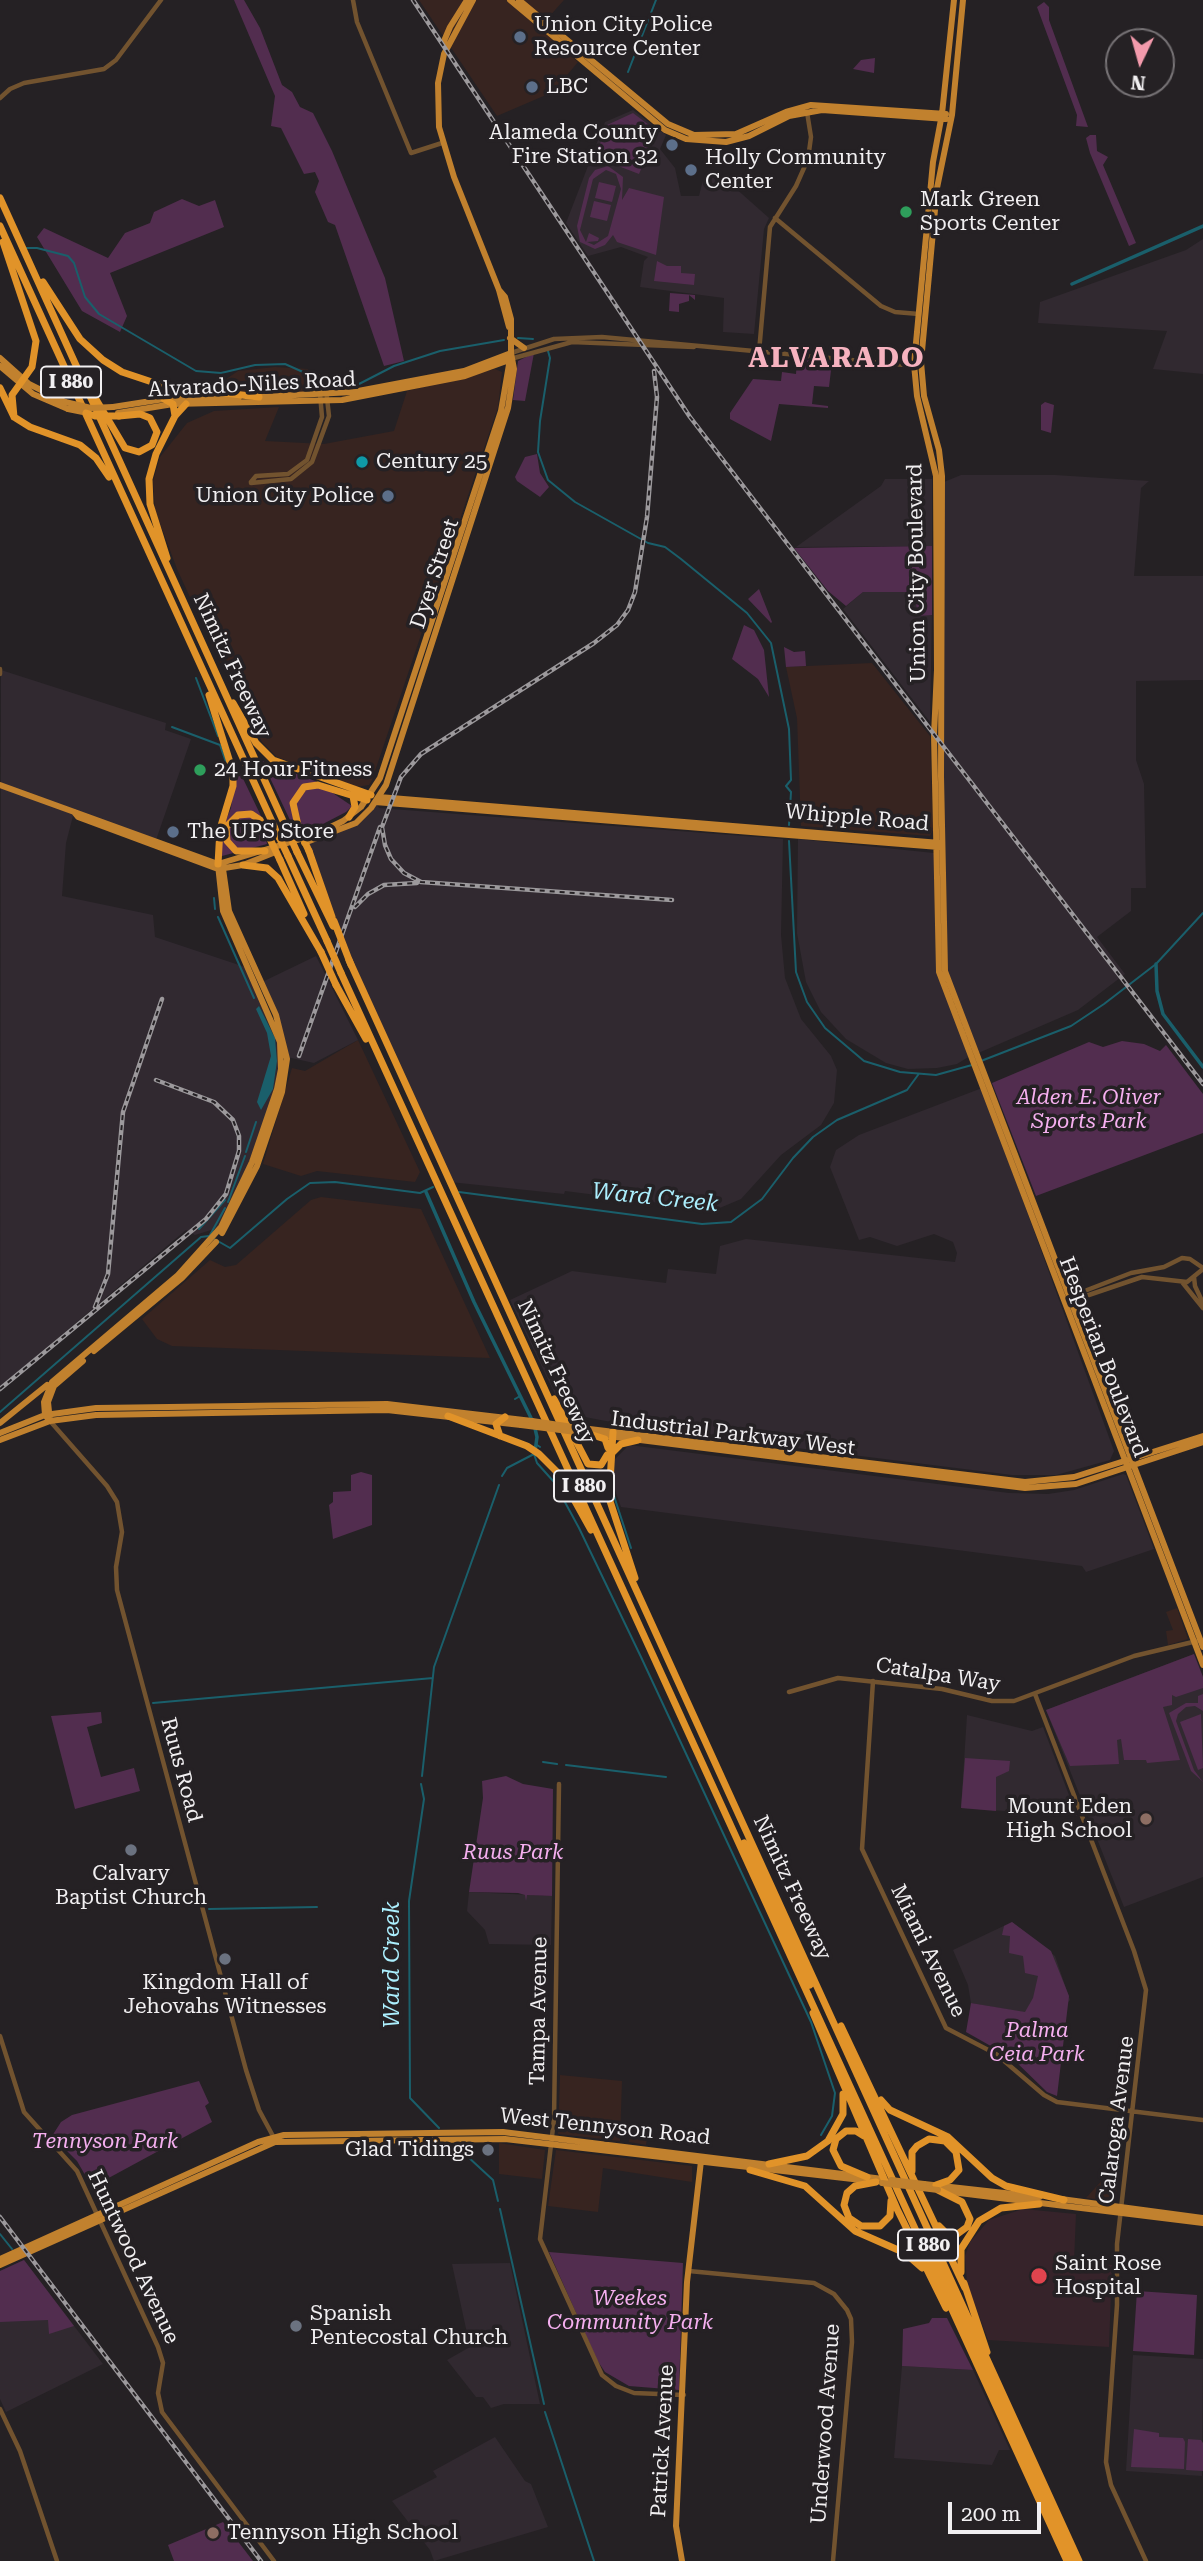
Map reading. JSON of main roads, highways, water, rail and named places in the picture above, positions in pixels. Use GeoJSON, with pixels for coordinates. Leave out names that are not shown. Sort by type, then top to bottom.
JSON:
{"type":"FeatureCollection","features":[{"type":"Feature","properties":{"kind":"highway","name":"Nimitz Freeway"},"geometry":{"type":"LineString","coordinates":[[0,198],[5,230],[88,391],[1079,2561]]}},
{"type":"Feature","properties":{"kind":"highway","name":"I 880"},"geometry":{"type":"LineString","coordinates":[[0,208],[5,230]]}},
{"type":"Feature","properties":{"kind":"highway"},"geometry":{"type":"LineString","coordinates":[[5,230],[21,259],[69,327],[90,350],[109,364],[156,384],[258,397]]}},
{"type":"Feature","properties":{"kind":"highway","name":"Nimitz Freeway"},"geometry":{"type":"LineString","coordinates":[[21,259],[126,504],[279,837],[284,858],[327,941],[1067,2561]]}},
{"type":"Feature","properties":{"kind":"highway"},"geometry":{"type":"LineString","coordinates":[[14,417],[11,399],[34,360],[36,341],[21,259]]}},
{"type":"Feature","properties":{"kind":"highway"},"geometry":{"type":"LineString","coordinates":[[0,388],[14,417],[30,427],[84,447],[103,466],[126,504]]}},
{"type":"Feature","properties":{"kind":"highway"},"geometry":{"type":"LineString","coordinates":[[86,413],[95,416],[117,412],[140,414],[150,418],[156,432],[152,445],[139,452],[122,445],[95,397],[88,391]]}},
{"type":"Feature","properties":{"kind":"highway"},"geometry":{"type":"LineString","coordinates":[[164,399],[173,404],[176,416]]}},
{"type":"Feature","properties":{"kind":"highway"},"geometry":{"type":"LineString","coordinates":[[167,567],[167,555],[150,504],[148,484],[154,460],[176,416],[186,404]]}},
{"type":"Feature","properties":{"kind":"highway"},"geometry":{"type":"LineString","coordinates":[[208,684],[233,772],[233,786],[220,828],[220,867]]}},
{"type":"Feature","properties":{"kind":"highway"},"geometry":{"type":"LineString","coordinates":[[226,694],[236,706],[256,743],[273,760],[373,799]]}},
{"type":"Feature","properties":{"kind":"highway"},"geometry":{"type":"LineString","coordinates":[[351,965],[351,959],[333,923],[292,807],[301,789],[318,785],[373,799]]}},
{"type":"Feature","properties":{"kind":"highway"},"geometry":{"type":"LineString","coordinates":[[349,817],[355,807],[353,796]]}},
{"type":"Feature","properties":{"kind":"highway"},"geometry":{"type":"LineString","coordinates":[[265,851],[236,851],[227,841],[226,827],[238,815],[251,814],[260,820],[284,858],[336,985],[380,1069],[387,1074]]}},
{"type":"Feature","properties":{"kind":"highway"},"geometry":{"type":"LineString","coordinates":[[243,865],[267,867],[278,878],[321,952]]}},
{"type":"Feature","properties":{"kind":"highway","name":"I 880"},"geometry":{"type":"LineString","coordinates":[[347,957],[345,962],[596,1512],[823,2006],[830,2013]]}},
{"type":"Feature","properties":{"kind":"highway","name":"I 880"},"geometry":{"type":"LineString","coordinates":[[347,986],[356,996],[1073,2561]]}},
{"type":"Feature","properties":{"kind":"highway"},"geometry":{"type":"LineString","coordinates":[[530,1356],[588,1464],[596,1467],[603,1464],[611,1434]]}},
{"type":"Feature","properties":{"kind":"highway"},"geometry":{"type":"LineString","coordinates":[[447,1416],[527,1446],[539,1454],[561,1476],[614,1570]]}},
{"type":"Feature","properties":{"kind":"highway"},"geometry":{"type":"LineString","coordinates":[[500,1436],[496,1429],[497,1422],[505,1418]]}},
{"type":"Feature","properties":{"kind":"highway"},"geometry":{"type":"LineString","coordinates":[[578,1430],[605,1438],[608,1448]]}},
{"type":"Feature","properties":{"kind":"highway"},"geometry":{"type":"LineString","coordinates":[[611,1434],[610,1502],[652,1625]]}},
{"type":"Feature","properties":{"kind":"highway"},"geometry":{"type":"LineString","coordinates":[[611,1457],[621,1444],[638,1440]]}},
{"type":"Feature","properties":{"kind":"highway"},"geometry":{"type":"LineString","coordinates":[[783,1941],[784,1930]]}},
{"type":"Feature","properties":{"kind":"highway"},"geometry":{"type":"LineString","coordinates":[[807,1991],[839,2080],[875,2155],[882,2182],[892,2204],[889,2219],[877,2227],[858,2225],[845,2212],[845,2199],[855,2186],[882,2182]]}},
{"type":"Feature","properties":{"kind":"highway"},"geometry":{"type":"LineString","coordinates":[[820,1993],[825,1995],[875,2095],[965,2288],[987,2348],[988,2363]]}},
{"type":"Feature","properties":{"kind":"highway"},"geometry":{"type":"LineString","coordinates":[[768,2164],[807,2156],[828,2141],[843,2114],[844,2103],[839,2080]]}},
{"type":"Feature","properties":{"kind":"highway"},"geometry":{"type":"LineString","coordinates":[[875,2095],[890,2110],[948,2137],[992,2178],[1020,2190],[1064,2200]]}},
{"type":"Feature","properties":{"kind":"highway"},"geometry":{"type":"LineString","coordinates":[[867,2177],[838,2163],[834,2145],[841,2133],[855,2130],[862,2134],[875,2155]]}},
{"type":"Feature","properties":{"kind":"highway"},"geometry":{"type":"LineString","coordinates":[[912,2175],[911,2156],[917,2146],[929,2139],[945,2141],[957,2152],[959,2170],[937,2188]]}},
{"type":"Feature","properties":{"kind":"highway"},"geometry":{"type":"LineString","coordinates":[[750,2170],[805,2186],[855,2231],[912,2257],[930,2276]]}},
{"type":"Feature","properties":{"kind":"highway"},"geometry":{"type":"LineString","coordinates":[[882,2182],[955,2326],[962,2331]]}},
{"type":"Feature","properties":{"kind":"highway"},"geometry":{"type":"LineString","coordinates":[[927,2207],[947,2234],[956,2235],[967,2227],[970,2219],[967,2207],[937,2188]]}},
{"type":"Feature","properties":{"kind":"highway"},"geometry":{"type":"LineString","coordinates":[[965,2288],[960,2255],[973,2228],[1001,2208],[1039,2204]]}},
{"type":"Feature","properties":{"kind":"main road","name":"Dyer Street"},"geometry":{"type":"LineString","coordinates":[[446,48],[444,41],[450,27],[467,0]]}},
{"type":"Feature","properties":{"kind":"main road","name":"Dyer Street"},"geometry":{"type":"LineString","coordinates":[[373,799],[391,773],[508,408],[512,357],[507,301],[499,290],[442,143],[437,100],[446,48],[473,0]]}},
{"type":"Feature","properties":{"kind":"main road"},"geometry":{"type":"LineString","coordinates":[[510,0],[665,130],[686,139],[705,143],[737,139],[806,108]]}},
{"type":"Feature","properties":{"kind":"main road"},"geometry":{"type":"LineString","coordinates":[[519,0],[668,124],[685,132],[705,136],[736,134],[806,108],[832,104],[951,118]]}},
{"type":"Feature","properties":{"kind":"main road","name":"Union City Boulevard"},"geometry":{"type":"LineString","coordinates":[[954,0],[942,116],[933,162],[918,366],[926,409],[939,450],[942,475],[940,845],[945,971],[974,1059]]}},
{"type":"Feature","properties":{"kind":"main road","name":"Union City Boulevard"},"geometry":{"type":"LineString","coordinates":[[922,314],[937,188],[951,118],[962,0]]}},
{"type":"Feature","properties":{"kind":"main road"},"geometry":{"type":"LineString","coordinates":[[510,338],[524,348]]}},
{"type":"Feature","properties":{"kind":"main road","name":"Dyer Street"},"geometry":{"type":"LineString","coordinates":[[373,799],[501,411],[512,357]]}},
{"type":"Feature","properties":{"kind":"main road","name":"Alvarado-Niles Road"},"geometry":{"type":"LineString","coordinates":[[67,406],[117,412],[173,404],[324,399],[478,372],[512,357]]}},
{"type":"Feature","properties":{"kind":"main road","name":"Alvarado-Niles Road"},"geometry":{"type":"LineString","coordinates":[[117,412],[164,399],[309,395],[324,399],[464,370],[512,357]]}},
{"type":"Feature","properties":{"kind":"main road","name":"Alvarado-Niles Road"},"geometry":{"type":"LineString","coordinates":[[0,358],[21,382]]}},
{"type":"Feature","properties":{"kind":"main road","name":"Alvarado-Niles Road"},"geometry":{"type":"LineString","coordinates":[[0,366],[21,382],[86,413]]}},
{"type":"Feature","properties":{"kind":"main road"},"geometry":{"type":"LineString","coordinates":[[478,372],[500,366],[507,379]]}},
{"type":"Feature","properties":{"kind":"main road"},"geometry":{"type":"LineString","coordinates":[[309,395],[316,391],[319,382]]}},
{"type":"Feature","properties":{"kind":"main road"},"geometry":{"type":"LineString","coordinates":[[466,517],[469,527]]}},
{"type":"Feature","properties":{"kind":"main road"},"geometry":{"type":"LineString","coordinates":[[0,785],[220,867],[243,865],[345,830],[361,819],[373,799]]}},
{"type":"Feature","properties":{"kind":"main road"},"geometry":{"type":"LineString","coordinates":[[220,867],[314,835],[349,817],[373,799]]}},
{"type":"Feature","properties":{"kind":"main road","name":"Whipple Road"},"geometry":{"type":"LineString","coordinates":[[373,799],[940,845]]}},
{"type":"Feature","properties":{"kind":"main road"},"geometry":{"type":"LineString","coordinates":[[48,1417],[48,1402],[54,1386],[202,1255],[223,1228],[254,1164],[277,1089],[281,1069],[280,1042],[266,1001],[223,911],[220,867]]}},
{"type":"Feature","properties":{"kind":"main road","name":"Hesperian Boulevard"},"geometry":{"type":"LineString","coordinates":[[974,1059],[1019,1164],[1127,1443],[1182,1592],[1199,1643],[1203,1665]]}},
{"type":"Feature","properties":{"kind":"main road","name":"Hesperian Boulevard"},"geometry":{"type":"LineString","coordinates":[[982,1079],[1009,1158],[1125,1464],[1171,1582],[1199,1643]]}},
{"type":"Feature","properties":{"kind":"main road"},"geometry":{"type":"LineString","coordinates":[[1009,1158],[1015,1159],[1019,1164]]}},
{"type":"Feature","properties":{"kind":"main road"},"geometry":{"type":"LineString","coordinates":[[0,1423],[202,1255]]}},
{"type":"Feature","properties":{"kind":"main road"},"geometry":{"type":"LineString","coordinates":[[48,1417],[45,1395],[52,1382]]}},
{"type":"Feature","properties":{"kind":"main road","name":"Industrial Parkway West"},"geometry":{"type":"LineString","coordinates":[[0,1433],[48,1417],[96,1408],[387,1404],[1025,1488],[1076,1485],[1134,1462]]}},
{"type":"Feature","properties":{"kind":"main road","name":"Industrial Parkway West"},"geometry":{"type":"LineString","coordinates":[[0,1440],[48,1417],[96,1415],[379,1410],[520,1422]]}},
{"type":"Feature","properties":{"kind":"main road","name":"Industrial Parkway West"},"geometry":{"type":"LineString","coordinates":[[578,1430],[638,1440],[855,1464]]}},
{"type":"Feature","properties":{"kind":"main road"},"geometry":{"type":"LineString","coordinates":[[1134,1462],[1147,1454],[1203,1436]]}},
{"type":"Feature","properties":{"kind":"main road"},"geometry":{"type":"LineString","coordinates":[[1134,1462],[1203,1442]]}},
{"type":"Feature","properties":{"kind":"main road"},"geometry":{"type":"LineString","coordinates":[[1127,1443],[1137,1452],[1147,1454]]}},
{"type":"Feature","properties":{"kind":"main road"},"geometry":{"type":"LineString","coordinates":[[1171,1582],[1182,1592]]}},
{"type":"Feature","properties":{"kind":"main road","name":"West Tennyson Road"},"geometry":{"type":"LineString","coordinates":[[26,2251],[274,2139],[483,2132],[701,2159],[768,2164],[867,2177],[882,2182],[924,2184],[1039,2204],[1122,2210]]}},
{"type":"Feature","properties":{"kind":"main road","name":"West Tennyson Road"},"geometry":{"type":"LineString","coordinates":[[701,2159],[750,2170],[1064,2200],[1203,2220]]}},
{"type":"Feature","properties":{"kind":"main road","name":"Patrick Avenue"},"geometry":{"type":"LineString","coordinates":[[682,2561],[676,2526],[688,2271],[701,2159]]}},
{"type":"Feature","properties":{"kind":"main road"},"geometry":{"type":"LineString","coordinates":[[0,2259],[26,2251]]}},
{"type":"Feature","properties":{"kind":"main road"},"geometry":{"type":"LineString","coordinates":[[0,2266],[26,2251]]}},
{"type":"Feature","properties":{"kind":"water"},"geometry":{"type":"Polygon","coordinates":[[[259,1006],[275,1038],[277,1061],[273,1089],[261,1110],[257,1102],[271,1056],[267,1033],[256,1009],[259,1006]]]}},
{"type":"Feature","properties":{"kind":"waterway"},"geometry":{"type":"LineString","coordinates":[[628,72],[656,0]]}},
{"type":"Feature","properties":{"kind":"waterway"},"geometry":{"type":"LineString","coordinates":[[1072,284],[1203,226]]}},
{"type":"Feature","properties":{"kind":"waterway"},"geometry":{"type":"LineString","coordinates":[[25,248],[37,248],[68,256],[74,263],[85,297],[99,314],[196,371],[221,373],[255,365],[285,364],[312,376]]}},
{"type":"Feature","properties":{"kind":"waterway"},"geometry":{"type":"LineString","coordinates":[[518,338],[533,339]]}},
{"type":"Feature","properties":{"kind":"waterway"},"geometry":{"type":"LineString","coordinates":[[330,386],[359,384],[394,366],[440,351],[504,340]]}},
{"type":"Feature","properties":{"kind":"waterway"},"geometry":{"type":"LineString","coordinates":[[548,351],[550,358],[538,452],[548,480],[575,502],[648,543],[665,547],[747,613],[771,643],[789,729],[791,780],[786,786],[791,792],[789,825]]}},
{"type":"Feature","properties":{"kind":"waterway"},"geometry":{"type":"LineString","coordinates":[[196,678],[218,736]]}},
{"type":"Feature","properties":{"kind":"waterway"},"geometry":{"type":"LineString","coordinates":[[172,727],[220,745],[227,765]]}},
{"type":"Feature","properties":{"kind":"waterway"},"geometry":{"type":"LineString","coordinates":[[789,841],[796,972],[807,1002],[825,1028],[864,1061],[900,1072],[936,1075],[972,1065]]}},
{"type":"Feature","properties":{"kind":"waterway"},"geometry":{"type":"LineString","coordinates":[[214,898],[215,909]]}},
{"type":"Feature","properties":{"kind":"waterway"},"geometry":{"type":"LineString","coordinates":[[981,1061],[1071,1026],[1156,964],[1203,913]]}},
{"type":"Feature","properties":{"kind":"waterway"},"geometry":{"type":"LineString","coordinates":[[218,917],[254,998]]}},
{"type":"Feature","properties":{"kind":"waterway"},"geometry":{"type":"LineString","coordinates":[[1156,964],[1157,991],[1163,1014],[1203,1067]]}},
{"type":"Feature","properties":{"kind":"waterway","name":"Ward Creek"},"geometry":{"type":"LineString","coordinates":[[459,1192],[702,1224],[731,1222],[762,1199],[793,1158],[813,1137],[837,1120],[907,1090],[918,1075]]}},
{"type":"Feature","properties":{"kind":"waterway"},"geometry":{"type":"LineString","coordinates":[[246,1152],[256,1122]]}},
{"type":"Feature","properties":{"kind":"waterway"},"geometry":{"type":"LineString","coordinates":[[228,1202],[245,1156]]}},
{"type":"Feature","properties":{"kind":"waterway"},"geometry":{"type":"LineString","coordinates":[[0,1412],[201,1237],[209,1236],[230,1248],[310,1183],[335,1182],[420,1193],[433,1187]]}},
{"type":"Feature","properties":{"kind":"waterway","name":"Ward Creek"},"geometry":{"type":"LineString","coordinates":[[426,1192],[474,1302],[534,1424],[537,1437],[535,1452]]}},
{"type":"Feature","properties":{"kind":"waterway"},"geometry":{"type":"LineString","coordinates":[[199,1229],[225,1200]]}},
{"type":"Feature","properties":{"kind":"waterway"},"geometry":{"type":"LineString","coordinates":[[210,1235],[225,1208]]}},
{"type":"Feature","properties":{"kind":"waterway","name":"Ward Creek"},"geometry":{"type":"LineString","coordinates":[[515,1399],[520,1396]]}},
{"type":"Feature","properties":{"kind":"waterway"},"geometry":{"type":"LineString","coordinates":[[502,1476],[507,1468],[534,1454],[537,1463],[554,1482],[579,1528],[811,2022],[835,2093],[832,2116],[821,2135]]}},
{"type":"Feature","properties":{"kind":"waterway"},"geometry":{"type":"LineString","coordinates":[[594,1472],[603,1485]]}},
{"type":"Feature","properties":{"kind":"waterway","name":"Ward Creek"},"geometry":{"type":"LineString","coordinates":[[422,1776],[434,1667],[499,1485]]}},
{"type":"Feature","properties":{"kind":"waterway"},"geometry":{"type":"LineString","coordinates":[[613,1493],[631,1548]]}},
{"type":"Feature","properties":{"kind":"waterway"},"geometry":{"type":"LineString","coordinates":[[153,1703],[433,1678]]}},
{"type":"Feature","properties":{"kind":"waterway"},"geometry":{"type":"LineString","coordinates":[[543,1762],[557,1764]]}},
{"type":"Feature","properties":{"kind":"waterway"},"geometry":{"type":"LineString","coordinates":[[566,1765],[666,1777]]}},
{"type":"Feature","properties":{"kind":"waterway","name":"Ward Creek"},"geometry":{"type":"LineString","coordinates":[[421,1784],[424,1799],[409,1901],[410,2098],[439,2128]]}},
{"type":"Feature","properties":{"kind":"waterway"},"geometry":{"type":"LineString","coordinates":[[209,1909],[317,1907]]}},
{"type":"Feature","properties":{"kind":"waterway","name":"Ward Creek"},"geometry":{"type":"LineString","coordinates":[[454,2144],[493,2180],[498,2201]]}},
{"type":"Feature","properties":{"kind":"waterway","name":"Ward Creek"},"geometry":{"type":"LineString","coordinates":[[500,2209],[544,2404]]}},
{"type":"Feature","properties":{"kind":"waterway"},"geometry":{"type":"LineString","coordinates":[[0,2234],[12,2249]]}},
{"type":"Feature","properties":{"kind":"waterway","name":"Ward Creek"},"geometry":{"type":"LineString","coordinates":[[545,2412],[594,2561]]}},
{"type":"Feature","properties":{"kind":"railway"},"geometry":{"type":"LineString","coordinates":[[413,0],[690,417],[1203,1084]]}},
{"type":"Feature","properties":{"kind":"railway"},"geometry":{"type":"LineString","coordinates":[[654,371],[657,397],[647,517],[635,592],[628,610],[617,625],[594,643],[421,754],[401,777],[382,827],[391,859],[404,873],[421,882],[672,900]]}},
{"type":"Feature","properties":{"kind":"railway"},"geometry":{"type":"LineString","coordinates":[[299,1056],[380,827]]}},
{"type":"Feature","properties":{"kind":"railway"},"geometry":{"type":"LineString","coordinates":[[355,907],[368,894],[384,885],[417,883]]}},
{"type":"Feature","properties":{"kind":"railway"},"geometry":{"type":"LineString","coordinates":[[95,1307],[108,1274],[123,1112],[162,999]]}},
{"type":"Feature","properties":{"kind":"railway"},"geometry":{"type":"LineString","coordinates":[[0,1389],[206,1219],[226,1194],[239,1151],[239,1136],[233,1120],[214,1102],[156,1080]]}},
{"type":"Feature","properties":{"kind":"railway"},"geometry":{"type":"LineString","coordinates":[[0,2217],[261,2561]]}},
{"type":"Feature","properties":{"kind":"place","name":"Union City Police Resource Center"},"geometry":{"type":"Point","coordinates":[520,37]}},
{"type":"Feature","properties":{"kind":"place","name":"LBC"},"geometry":{"type":"Point","coordinates":[532,87]}},
{"type":"Feature","properties":{"kind":"place","name":"Alameda County Fire Station 32"},"geometry":{"type":"Point","coordinates":[672,145]}},
{"type":"Feature","properties":{"kind":"place","name":"Holly Community Center"},"geometry":{"type":"Point","coordinates":[691,170]}},
{"type":"Feature","properties":{"kind":"place","name":"Mark Green Sports Center"},"geometry":{"type":"Point","coordinates":[906,212]}},
{"type":"Feature","properties":{"kind":"place","name":"Century 25"},"geometry":{"type":"Point","coordinates":[362,462]}},
{"type":"Feature","properties":{"kind":"place","name":"Union City Police"},"geometry":{"type":"Point","coordinates":[388,496]}},
{"type":"Feature","properties":{"kind":"place","name":"24 Hour Fitness"},"geometry":{"type":"Point","coordinates":[200,770]}},
{"type":"Feature","properties":{"kind":"place","name":"The UPS Store"},"geometry":{"type":"Point","coordinates":[173,832]}},
{"type":"Feature","properties":{"kind":"place","name":"Mount Eden High School"},"geometry":{"type":"Point","coordinates":[1146,1819]}},
{"type":"Feature","properties":{"kind":"place","name":"Calvary Baptist Church"},"geometry":{"type":"Point","coordinates":[131,1850]}},
{"type":"Feature","properties":{"kind":"place","name":"Kingdom Hall of Jehovahs Witnesses"},"geometry":{"type":"Point","coordinates":[225,1959]}},
{"type":"Feature","properties":{"kind":"place","name":"Glad Tidings"},"geometry":{"type":"Point","coordinates":[488,2150]}},
{"type":"Feature","properties":{"kind":"place","name":"Saint Rose Hospital"},"geometry":{"type":"Point","coordinates":[1039,2276]}},
{"type":"Feature","properties":{"kind":"place","name":"Spanish Pentecostal Church"},"geometry":{"type":"Point","coordinates":[296,2326]}},
{"type":"Feature","properties":{"kind":"place","name":"Tennyson High School"},"geometry":{"type":"Point","coordinates":[213,2533]}},
{"type":"Feature","properties":{"kind":"district","name":"ALVARADO"},"geometry":{"type":"Point","coordinates":[837,359]}},
{"type":"Feature","properties":{"kind":"park label","name":"Alden E. Oliver Sports Park"},"geometry":{"type":"Point","coordinates":[1089,1110]}},
{"type":"Feature","properties":{"kind":"park label","name":"Ruus Park"},"geometry":{"type":"Point","coordinates":[513,1853]}},
{"type":"Feature","properties":{"kind":"park label","name":"Palma Ceia Park"},"geometry":{"type":"Point","coordinates":[1037,2043]}},
{"type":"Feature","properties":{"kind":"park label","name":"Tennyson Park"},"geometry":{"type":"Point","coordinates":[105,2142]}},
{"type":"Feature","properties":{"kind":"park label","name":"Weekes Community Park"},"geometry":{"type":"Point","coordinates":[630,2311]}}]}
